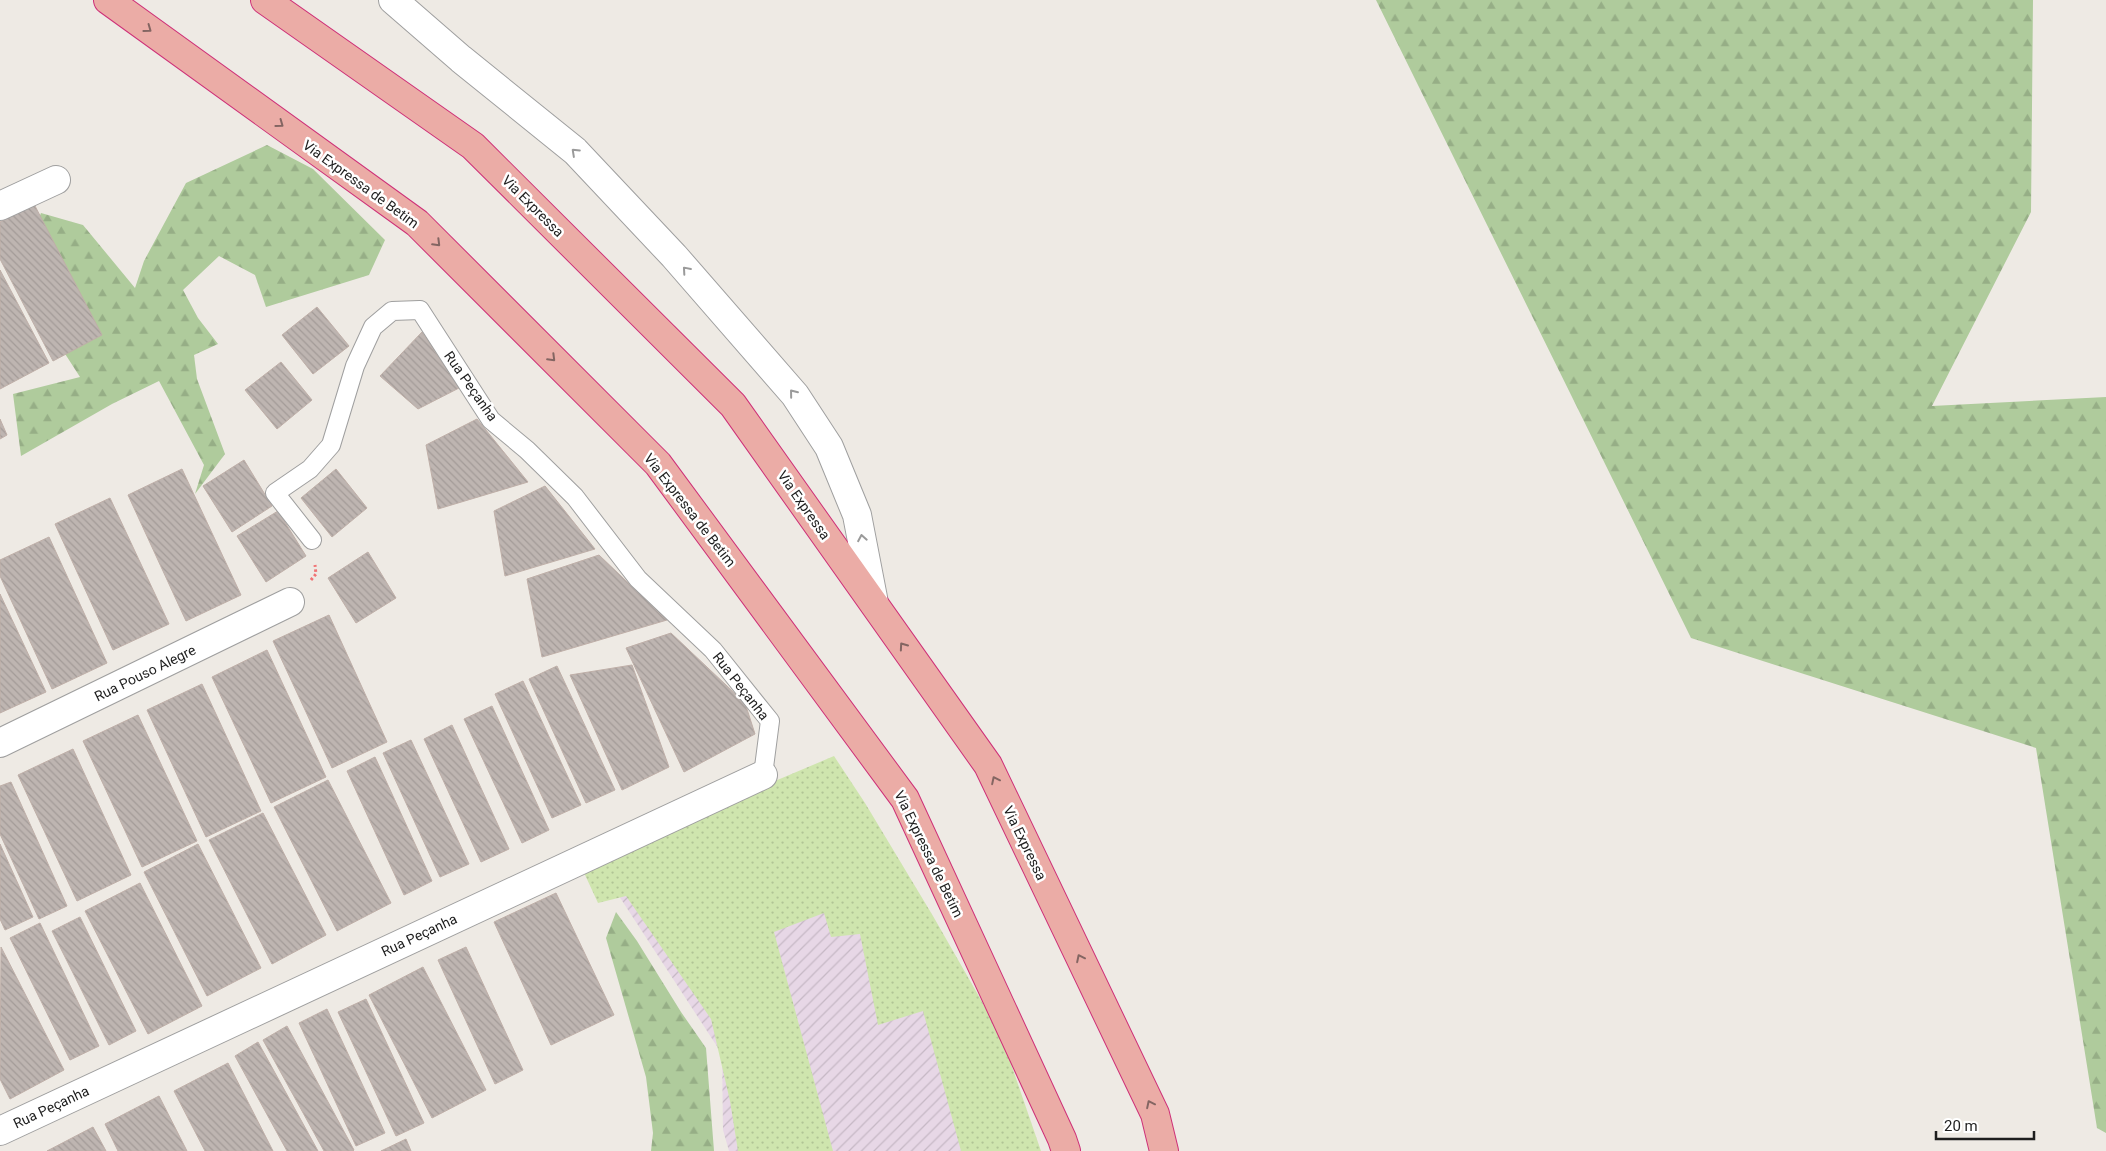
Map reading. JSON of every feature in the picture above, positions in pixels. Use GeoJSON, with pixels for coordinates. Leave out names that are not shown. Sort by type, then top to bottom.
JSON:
{"type":"FeatureCollection","features":[{"type":"Feature","properties":{"kind":"highway","name":"Via Expressa de Betim"},"geometry":{"type":"LineString","coordinates":[[108,0],[417,223],[658,464],[905,799],[1066,1151]]}},
{"type":"Feature","properties":{"kind":"highway","name":"Via Expressa"},"geometry":{"type":"LineString","coordinates":[[265,0],[473,146],[733,405],[988,765],[1155,1114],[1164,1151]]}},
{"type":"Feature","properties":{"kind":"street"},"geometry":{"type":"LineString","coordinates":[[393,0],[461,60],[575,151],[674,256],[795,395],[829,447],[857,514],[874,603]]}},
{"type":"Feature","properties":{"kind":"street"},"geometry":{"type":"LineString","coordinates":[[0,206],[56,180]]}},
{"type":"Feature","properties":{"kind":"street","name":"Rua Pouso Alegre"},"geometry":{"type":"LineString","coordinates":[[0,743],[290,602]]}},
{"type":"Feature","properties":{"kind":"street","name":"Rua Peçanha"},"geometry":{"type":"LineString","coordinates":[[0,1131],[763,775]]}},
{"type":"Feature","properties":{"kind":"lane","name":"Rua Peçanha"},"geometry":{"type":"LineString","coordinates":[[312,540],[276,493],[310,469],[331,445],[355,366],[373,327],[392,311],[420,310],[491,420],[527,450],[575,497],[638,579],[713,650],[770,721],[763,775]]}},
{"type":"Feature","properties":{"kind":"path"},"geometry":{"type":"LineString","coordinates":[[290,602],[316,574],[312,540]]}},
{"type":"Feature","properties":{"kind":"shaded area"},"geometry":{"type":"Polygon","coordinates":[[[823,762],[1025,1151],[729,1151],[723,1130],[722,1054],[602,870],[823,762]]]}},
{"type":"Feature","properties":{"kind":"green space"},"geometry":{"type":"Polygon","coordinates":[[[1376,0],[2033,0],[2031,212],[1932,406],[2106,397],[2106,1133],[2097,1128],[2036,748],[1691,638],[1376,0]]]}},
{"type":"Feature","properties":{"kind":"green space"},"geometry":{"type":"Polygon","coordinates":[[[267,145],[313,169],[385,240],[369,275],[266,307],[255,275],[219,256],[183,290],[198,318],[218,344],[194,355],[197,379],[225,454],[195,494],[204,465],[159,381],[112,404],[21,456],[13,394],[80,377],[38,312],[28,243],[41,213],[83,225],[135,288],[144,261],[186,183],[267,145]]]}},
{"type":"Feature","properties":{"kind":"green space"},"geometry":{"type":"Polygon","coordinates":[[[834,756],[865,803],[933,916],[1001,1035],[1041,1151],[961,1151],[923,1011],[878,1025],[860,934],[831,937],[824,913],[774,932],[833,1151],[738,1151],[730,1101],[711,1019],[626,896],[598,903],[580,864],[834,756]]]}},
{"type":"Feature","properties":{"kind":"green space"},"geometry":{"type":"Polygon","coordinates":[[[616,912],[637,941],[681,1012],[706,1048],[714,1151],[651,1151],[653,1133],[646,1077],[606,938],[616,912]]]}},
{"type":"Feature","properties":{"kind":"building"},"geometry":{"type":"Polygon","coordinates":[[[34,204],[102,335],[53,361],[0,259],[0,222],[34,204]]]}},
{"type":"Feature","properties":{"kind":"building"},"geometry":{"type":"Polygon","coordinates":[[[0,270],[49,363],[0,389],[0,270]]]}},
{"type":"Feature","properties":{"kind":"building"},"geometry":{"type":"Polygon","coordinates":[[[317,307],[349,346],[313,374],[282,335],[317,307]]]}},
{"type":"Feature","properties":{"kind":"building"},"geometry":{"type":"Polygon","coordinates":[[[422,332],[459,388],[418,409],[380,376],[422,332]]]}},
{"type":"Feature","properties":{"kind":"building"},"geometry":{"type":"Polygon","coordinates":[[[281,362],[312,400],[277,429],[245,390],[281,362]]]}},
{"type":"Feature","properties":{"kind":"building"},"geometry":{"type":"Polygon","coordinates":[[[0,419],[7,435],[0,439],[0,419]]]}},
{"type":"Feature","properties":{"kind":"building"},"geometry":{"type":"Polygon","coordinates":[[[477,419],[528,482],[438,509],[426,445],[477,419]]]}},
{"type":"Feature","properties":{"kind":"building"},"geometry":{"type":"Polygon","coordinates":[[[244,460],[272,506],[232,532],[203,486],[244,460]]]}},
{"type":"Feature","properties":{"kind":"building"},"geometry":{"type":"Polygon","coordinates":[[[182,469],[241,595],[186,621],[128,495],[182,469]]]}},
{"type":"Feature","properties":{"kind":"building"},"geometry":{"type":"Polygon","coordinates":[[[336,469],[367,508],[332,537],[301,498],[336,469]]]}},
{"type":"Feature","properties":{"kind":"building"},"geometry":{"type":"Polygon","coordinates":[[[545,486],[595,549],[505,576],[494,511],[545,486]]]}},
{"type":"Feature","properties":{"kind":"building"},"geometry":{"type":"Polygon","coordinates":[[[110,498],[169,624],[113,650],[55,524],[110,498]]]}},
{"type":"Feature","properties":{"kind":"building"},"geometry":{"type":"Polygon","coordinates":[[[278,511],[306,556],[266,582],[237,536],[278,511]]]}},
{"type":"Feature","properties":{"kind":"building"},"geometry":{"type":"Polygon","coordinates":[[[49,537],[107,663],[52,689],[0,576],[0,560],[49,537]]]}},
{"type":"Feature","properties":{"kind":"building"},"geometry":{"type":"Polygon","coordinates":[[[368,552],[396,598],[356,623],[328,578],[368,552]]]}},
{"type":"Feature","properties":{"kind":"building"},"geometry":{"type":"Polygon","coordinates":[[[599,555],[667,620],[542,657],[527,579],[599,555]]]}},
{"type":"Feature","properties":{"kind":"building"},"geometry":{"type":"Polygon","coordinates":[[[0,594],[46,692],[0,713],[0,594]]]}},
{"type":"Feature","properties":{"kind":"building"},"geometry":{"type":"Polygon","coordinates":[[[329,615],[387,742],[332,768],[273,641],[329,615]]]}},
{"type":"Feature","properties":{"kind":"building"},"geometry":{"type":"Polygon","coordinates":[[[671,633],[745,703],[755,734],[684,772],[626,648],[671,633]]]}},
{"type":"Feature","properties":{"kind":"building"},"geometry":{"type":"Polygon","coordinates":[[[267,650],[326,777],[271,803],[212,677],[267,650]]]}},
{"type":"Feature","properties":{"kind":"building"},"geometry":{"type":"Polygon","coordinates":[[[632,665],[669,767],[622,790],[570,675],[632,665]]]}},
{"type":"Feature","properties":{"kind":"building"},"geometry":{"type":"Polygon","coordinates":[[[557,666],[615,790],[586,803],[529,679],[557,666]]]}},
{"type":"Feature","properties":{"kind":"building"},"geometry":{"type":"Polygon","coordinates":[[[523,681],[581,805],[552,818],[495,694],[523,681]]]}},
{"type":"Feature","properties":{"kind":"building"},"geometry":{"type":"Polygon","coordinates":[[[202,684],[261,811],[206,837],[147,710],[202,684]]]}},
{"type":"Feature","properties":{"kind":"building"},"geometry":{"type":"Polygon","coordinates":[[[492,706],[549,830],[522,843],[464,719],[492,706]]]}},
{"type":"Feature","properties":{"kind":"building"},"geometry":{"type":"Polygon","coordinates":[[[138,715],[197,841],[142,867],[83,741],[138,715]]]}},
{"type":"Feature","properties":{"kind":"building"},"geometry":{"type":"Polygon","coordinates":[[[452,725],[509,849],[481,862],[424,739],[452,725]]]}},
{"type":"Feature","properties":{"kind":"building"},"geometry":{"type":"Polygon","coordinates":[[[411,740],[469,864],[440,877],[383,753],[411,740]]]}},
{"type":"Feature","properties":{"kind":"building"},"geometry":{"type":"Polygon","coordinates":[[[73,749],[131,875],[77,901],[18,775],[73,749]]]}},
{"type":"Feature","properties":{"kind":"building"},"geometry":{"type":"Polygon","coordinates":[[[375,757],[432,881],[404,895],[347,771],[375,757]]]}},
{"type":"Feature","properties":{"kind":"building"},"geometry":{"type":"Polygon","coordinates":[[[328,780],[391,903],[337,931],[274,807],[328,780]]]}},
{"type":"Feature","properties":{"kind":"building"},"geometry":{"type":"Polygon","coordinates":[[[11,782],[67,906],[39,919],[0,834],[0,786],[11,782]]]}},
{"type":"Feature","properties":{"kind":"building"},"geometry":{"type":"Polygon","coordinates":[[[263,813],[326,935],[272,964],[209,840],[263,813]]]}},
{"type":"Feature","properties":{"kind":"building"},"geometry":{"type":"Polygon","coordinates":[[[0,844],[33,917],[5,930],[0,919],[0,844]]]}},
{"type":"Feature","properties":{"kind":"building"},"geometry":{"type":"Polygon","coordinates":[[[198,844],[261,968],[207,996],[144,872],[198,844]]]}},
{"type":"Feature","properties":{"kind":"building"},"geometry":{"type":"Polygon","coordinates":[[[140,883],[202,1006],[148,1034],[85,911],[140,883]]]}},
{"type":"Feature","properties":{"kind":"building"},"geometry":{"type":"Polygon","coordinates":[[[556,893],[614,1015],[551,1045],[494,922],[556,893]]]}},
{"type":"Feature","properties":{"kind":"building"},"geometry":{"type":"Polygon","coordinates":[[[80,917],[136,1031],[109,1045],[52,931],[80,917]]]}},
{"type":"Feature","properties":{"kind":"building"},"geometry":{"type":"Polygon","coordinates":[[[40,923],[99,1046],[70,1060],[10,938],[40,923]]]}},
{"type":"Feature","properties":{"kind":"building"},"geometry":{"type":"Polygon","coordinates":[[[1,947],[64,1070],[10,1099],[0,1079],[1,947]]]}},
{"type":"Feature","properties":{"kind":"building"},"geometry":{"type":"Polygon","coordinates":[[[466,947],[523,1070],[495,1084],[438,960],[466,947]]]}},
{"type":"Feature","properties":{"kind":"building"},"geometry":{"type":"Polygon","coordinates":[[[423,967],[486,1090],[432,1118],[369,995],[423,967]]]}},
{"type":"Feature","properties":{"kind":"building"},"geometry":{"type":"Polygon","coordinates":[[[366,999],[424,1123],[396,1136],[338,1012],[366,999]]]}},
{"type":"Feature","properties":{"kind":"building"},"geometry":{"type":"Polygon","coordinates":[[[327,1009],[385,1133],[356,1146],[299,1023],[327,1009]]]}},
{"type":"Feature","properties":{"kind":"building"},"geometry":{"type":"Polygon","coordinates":[[[287,1026],[353,1151],[324,1151],[263,1040],[287,1026]]]}},
{"type":"Feature","properties":{"kind":"building"},"geometry":{"type":"Polygon","coordinates":[[[258,1042],[318,1151],[287,1151],[235,1056],[258,1042]]]}},
{"type":"Feature","properties":{"kind":"building"},"geometry":{"type":"Polygon","coordinates":[[[228,1063],[273,1151],[205,1151],[174,1091],[228,1063]]]}},
{"type":"Feature","properties":{"kind":"building"},"geometry":{"type":"Polygon","coordinates":[[[159,1096],[187,1151],[118,1151],[105,1124],[159,1096]]]}},
{"type":"Feature","properties":{"kind":"building"},"geometry":{"type":"Polygon","coordinates":[[[93,1127],[106,1151],[47,1151],[93,1127]]]}},
{"type":"Feature","properties":{"kind":"building"},"geometry":{"type":"Polygon","coordinates":[[[406,1139],[411,1151],[381,1151],[406,1139]]]}}]}
